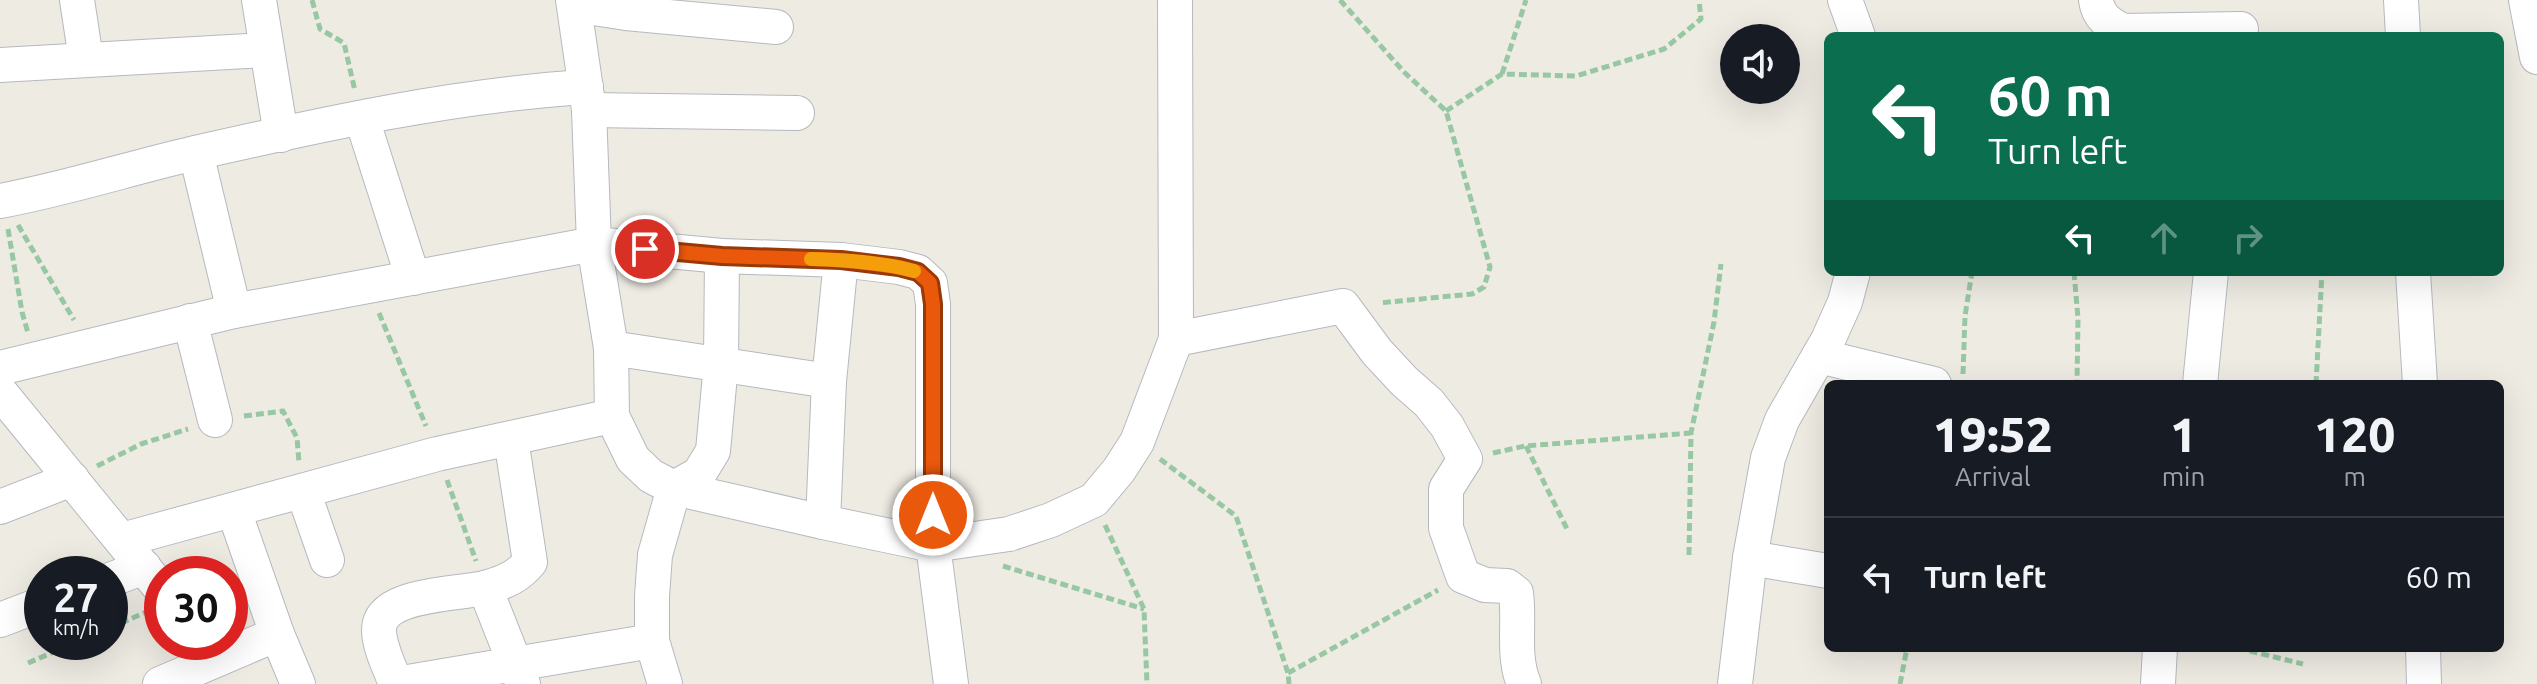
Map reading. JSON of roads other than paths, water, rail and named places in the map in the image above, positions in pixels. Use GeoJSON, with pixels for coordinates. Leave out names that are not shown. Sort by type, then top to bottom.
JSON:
{"type":"FeatureCollection","features":[{"type":"Feature","properties":{"kind":"street"},"geometry":{"type":"LineString","coordinates":[[77,0],[86,59]]}},
{"type":"Feature","properties":{"kind":"street"},"geometry":{"type":"LineString","coordinates":[[259,0],[281,135]]}},
{"type":"Feature","properties":{"kind":"street"},"geometry":{"type":"LineString","coordinates":[[776,27],[626,13],[574,3],[587,99],[594,244],[611,348],[612,416],[633,459],[651,476],[674,488],[933,545],[1009,534],[1051,520],[1094,500],[1137,442],[1176,339],[1175,0]]}},
{"type":"Feature","properties":{"kind":"street"},"geometry":{"type":"LineString","coordinates":[[1845,0],[1857,32]]}},
{"type":"Feature","properties":{"kind":"street"},"geometry":{"type":"LineString","coordinates":[[2096,0],[2102,17],[2123,31],[2239,22]]}},
{"type":"Feature","properties":{"kind":"street"},"geometry":{"type":"LineString","coordinates":[[2401,0],[2403,32]]}},
{"type":"Feature","properties":{"kind":"street"},"geometry":{"type":"LineString","coordinates":[[2526,0],[2537,57]]}},
{"type":"Feature","properties":{"kind":"street"},"geometry":{"type":"LineString","coordinates":[[0,65],[266,50]]}},
{"type":"Feature","properties":{"kind":"street"},"geometry":{"type":"LineString","coordinates":[[1,193],[281,135],[490,96],[797,113]]}},
{"type":"Feature","properties":{"kind":"street"},"geometry":{"type":"LineString","coordinates":[[362,119],[413,278]]}},
{"type":"Feature","properties":{"kind":"street"},"geometry":{"type":"LineString","coordinates":[[196,153],[234,311]]}},
{"type":"Feature","properties":{"kind":"street"},"geometry":{"type":"LineString","coordinates":[[0,368],[234,311],[594,244],[722,256],[841,260],[918,272],[930,283],[933,304],[933,545],[951,684]]}},
{"type":"Feature","properties":{"kind":"street"},"geometry":{"type":"LineString","coordinates":[[665,684],[652,641],[655,555],[674,488],[699,474],[713,451],[721,364],[722,256]]}},
{"type":"Feature","properties":{"kind":"street"},"geometry":{"type":"LineString","coordinates":[[823,522],[829,381],[841,260]]}},
{"type":"Feature","properties":{"kind":"street"},"geometry":{"type":"LineString","coordinates":[[1735,684],[1750,558],[1768,458],[1782,420],[1828,340],[1845,302],[1852,276]]}},
{"type":"Feature","properties":{"kind":"street"},"geometry":{"type":"LineString","coordinates":[[2200,380],[2211,276]]}},
{"type":"Feature","properties":{"kind":"street"},"geometry":{"type":"LineString","coordinates":[[2413,276],[2420,380]]}},
{"type":"Feature","properties":{"kind":"street"},"geometry":{"type":"LineString","coordinates":[[1176,339],[1343,306],[1377,352],[1429,403],[1447,426],[1465,459],[1446,489],[1446,528],[1463,576],[1485,585],[1507,586],[1516,593],[1519,612],[1517,668],[1524,684]]}},
{"type":"Feature","properties":{"kind":"street"},"geometry":{"type":"LineString","coordinates":[[190,321],[215,420]]}},
{"type":"Feature","properties":{"kind":"street"},"geometry":{"type":"LineString","coordinates":[[611,348],[829,381]]}},
{"type":"Feature","properties":{"kind":"street"},"geometry":{"type":"LineString","coordinates":[[1819,356],[1918,380]]}},
{"type":"Feature","properties":{"kind":"street"},"geometry":{"type":"LineString","coordinates":[[0,392],[122,540],[144,576]]}},
{"type":"Feature","properties":{"kind":"street"},"geometry":{"type":"LineString","coordinates":[[122,540],[437,454],[612,416]]}},
{"type":"Feature","properties":{"kind":"street"},"geometry":{"type":"LineString","coordinates":[[511,439],[530,562],[522,572],[485,588],[404,602],[387,610],[380,620],[379,632],[396,684],[519,675],[652,641]]}},
{"type":"Feature","properties":{"kind":"street"},"geometry":{"type":"LineString","coordinates":[[0,507],[72,479]]}},
{"type":"Feature","properties":{"kind":"street"},"geometry":{"type":"LineString","coordinates":[[303,491],[327,560]]}},
{"type":"Feature","properties":{"kind":"street"},"geometry":{"type":"LineString","coordinates":[[234,511],[298,684]]}},
{"type":"Feature","properties":{"kind":"street"},"geometry":{"type":"LineString","coordinates":[[1750,558],[1824,570]]}},
{"type":"Feature","properties":{"kind":"street"},"geometry":{"type":"LineString","coordinates":[[485,588],[519,675]]}},
{"type":"Feature","properties":{"kind":"street"},"geometry":{"type":"LineString","coordinates":[[0,620],[24,611]]}},
{"type":"Feature","properties":{"kind":"street"},"geometry":{"type":"LineString","coordinates":[[248,641],[277,634]]}},
{"type":"Feature","properties":{"kind":"street"},"geometry":{"type":"LineString","coordinates":[[2158,684],[2160,652]]}},
{"type":"Feature","properties":{"kind":"street"},"geometry":{"type":"LineString","coordinates":[[2423,652],[2424,684]]}},
{"type":"Feature","properties":{"kind":"street"},"geometry":{"type":"LineString","coordinates":[[160,684],[189,660]]}}]}
